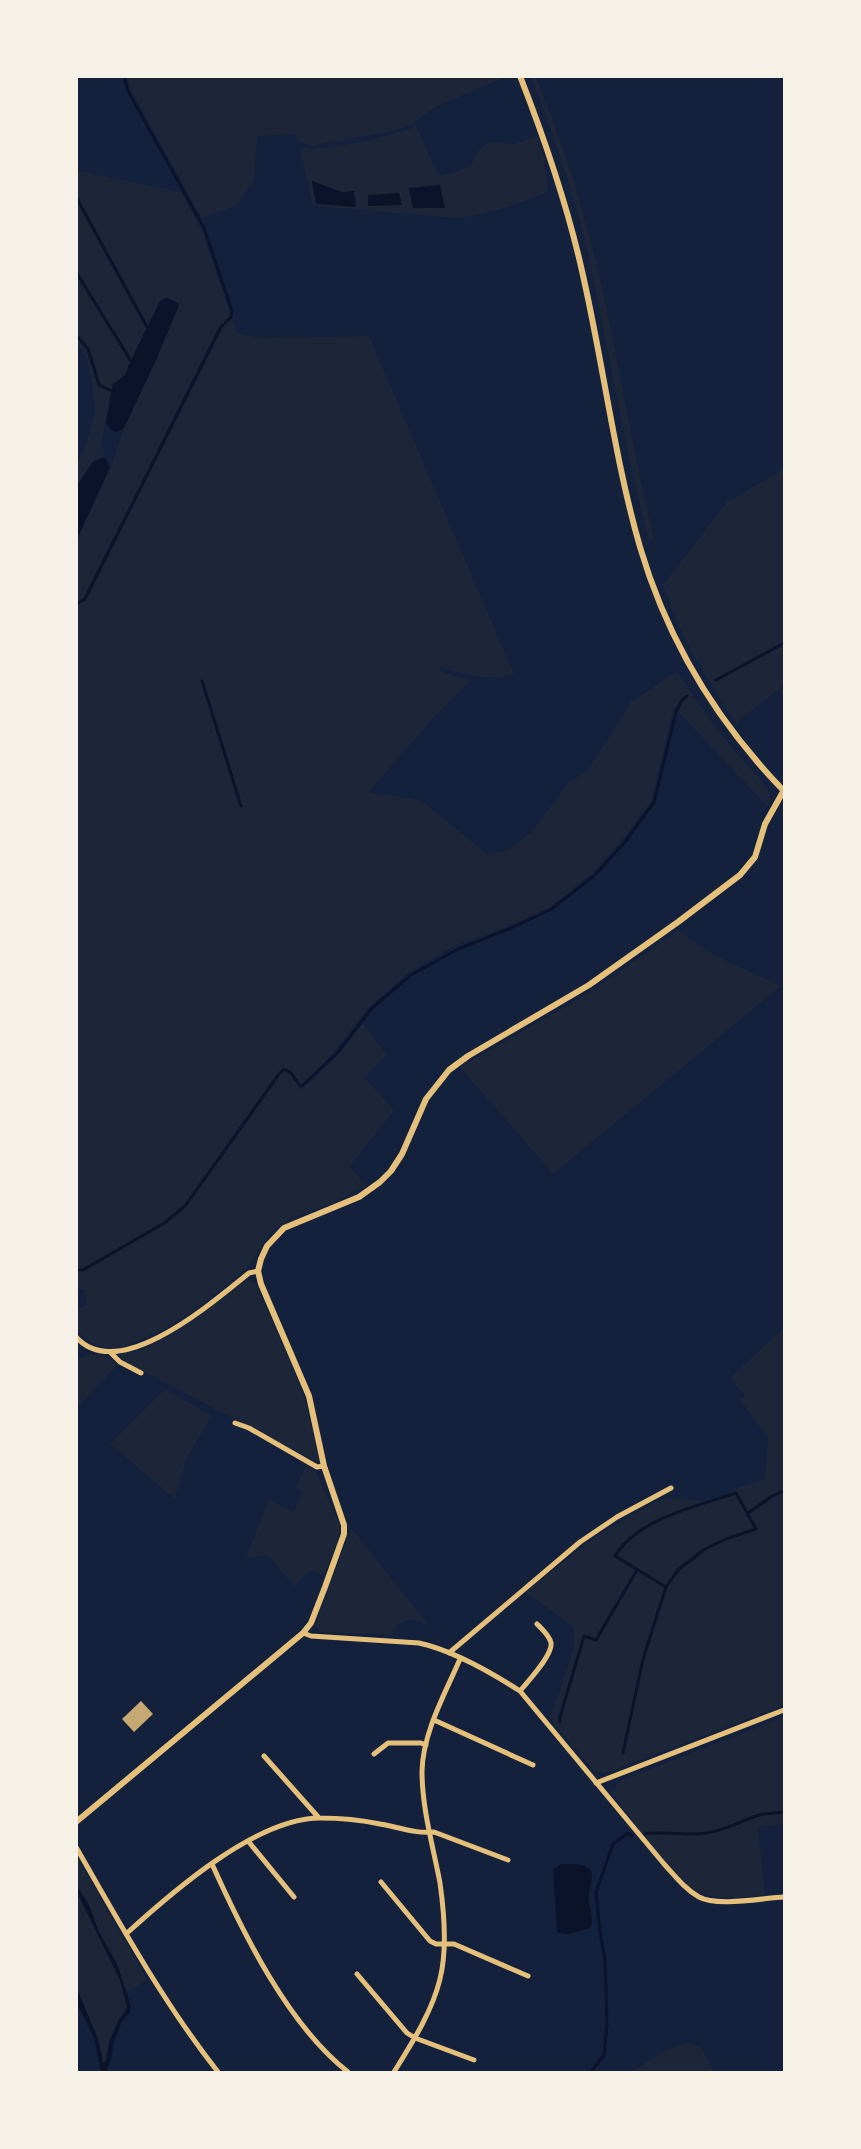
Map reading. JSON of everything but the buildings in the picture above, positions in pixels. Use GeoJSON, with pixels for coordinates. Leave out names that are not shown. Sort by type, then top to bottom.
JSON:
{"type":"FeatureCollection","features":[{"type":"Feature","properties":{"kind":"street"},"geometry":{"type":"LineString","coordinates":[[76,1822],[303,1633],[314,1616],[344,1534],[342,1516],[324,1466],[309,1396],[261,1284],[258,1270],[267,1246],[284,1228],[359,1197],[380,1182],[402,1154],[426,1099],[449,1070],[468,1056],[589,985],[678,922],[740,874],[754,857],[765,824],[784,790],[723,719],[682,653],[646,566],[634,522],[582,272],[567,211],[542,131],[520,76]]}},
{"type":"Feature","properties":{"kind":"street"},"geometry":{"type":"LineString","coordinates":[[76,1337],[89,1348],[111,1353],[134,1347],[167,1332],[197,1313],[249,1273],[258,1270]]}},
{"type":"Feature","properties":{"kind":"street"},"geometry":{"type":"LineString","coordinates":[[111,1353],[120,1362],[141,1373]]}},
{"type":"Feature","properties":{"kind":"street"},"geometry":{"type":"LineString","coordinates":[[235,1423],[249,1428],[317,1467],[324,1466]]}},
{"type":"Feature","properties":{"kind":"street"},"geometry":{"type":"LineString","coordinates":[[449,1653],[580,1542],[617,1517],[671,1488]]}},
{"type":"Feature","properties":{"kind":"street"},"geometry":{"type":"LineString","coordinates":[[520,1691],[550,1654],[552,1645],[537,1624]]}},
{"type":"Feature","properties":{"kind":"street"},"geometry":{"type":"LineString","coordinates":[[303,1633],[311,1636],[435,1646],[505,1682],[520,1691],[664,1864],[688,1889],[702,1899],[719,1901],[784,1897]]}},
{"type":"Feature","properties":{"kind":"street"},"geometry":{"type":"LineString","coordinates":[[394,2073],[415,2038],[440,1978],[443,1943],[440,1883],[424,1804],[422,1769],[426,1745],[434,1720],[460,1659]]}},
{"type":"Feature","properties":{"kind":"street"},"geometry":{"type":"LineString","coordinates":[[596,1783],[784,1710]]}},
{"type":"Feature","properties":{"kind":"street"},"geometry":{"type":"LineString","coordinates":[[434,1720],[533,1765]]}},
{"type":"Feature","properties":{"kind":"street"},"geometry":{"type":"LineString","coordinates":[[374,1754],[388,1743],[426,1745]]}},
{"type":"Feature","properties":{"kind":"street"},"geometry":{"type":"LineString","coordinates":[[264,1756],[319,1818]]}},
{"type":"Feature","properties":{"kind":"street"},"geometry":{"type":"LineString","coordinates":[[126,1934],[173,1892],[248,1841],[279,1826],[319,1818],[380,1824],[423,1833],[434,1832],[508,1860]]}},
{"type":"Feature","properties":{"kind":"street"},"geometry":{"type":"LineString","coordinates":[[248,1841],[294,1897]]}},
{"type":"Feature","properties":{"kind":"street"},"geometry":{"type":"LineString","coordinates":[[76,1847],[157,1987],[218,2073]]}},
{"type":"Feature","properties":{"kind":"street"},"geometry":{"type":"LineString","coordinates":[[212,1864],[232,1909],[285,2001],[306,2031],[348,2073]]}},
{"type":"Feature","properties":{"kind":"street"},"geometry":{"type":"LineString","coordinates":[[381,1882],[430,1941],[436,1944],[454,1944],[528,1976]]}},
{"type":"Feature","properties":{"kind":"street"},"geometry":{"type":"LineString","coordinates":[[357,1974],[407,2033],[474,2060]]}},
{"type":"Feature","properties":{"kind":"shaded area"},"geometry":{"type":"Polygon","coordinates":[[[127,77],[503,77],[437,106],[408,126],[395,130],[312,146],[298,141],[296,134],[257,136],[254,181],[236,206],[202,218],[131,90],[127,77]]]}},
{"type":"Feature","properties":{"kind":"shaded area"},"geometry":{"type":"Polygon","coordinates":[[[531,77],[536,77],[554,124],[578,195],[591,243],[654,539],[649,540],[633,474],[580,222],[558,149],[531,77]]]}},
{"type":"Feature","properties":{"kind":"shaded area"},"geometry":{"type":"Polygon","coordinates":[[[416,126],[439,176],[454,173],[471,165],[477,152],[488,143],[515,144],[537,136],[544,159],[548,192],[491,212],[455,218],[313,206],[300,148],[324,148],[359,142],[416,126]]]}},
{"type":"Feature","properties":{"kind":"shaded area"},"geometry":{"type":"Polygon","coordinates":[[[77,171],[181,192],[202,231],[237,333],[261,338],[369,336],[514,674],[485,677],[440,667],[440,671],[471,681],[433,718],[369,792],[422,801],[487,854],[505,851],[531,833],[568,783],[588,770],[631,702],[677,671],[721,734],[760,779],[770,797],[768,807],[674,707],[651,802],[622,840],[591,874],[550,907],[508,926],[456,945],[409,972],[370,1006],[305,1087],[341,1052],[363,1023],[386,1055],[364,1077],[394,1110],[350,1166],[365,1186],[334,1203],[291,1218],[272,1231],[248,1267],[195,1310],[165,1329],[123,1347],[110,1348],[91,1343],[76,1331],[77,1310],[87,1305],[84,1289],[76,1289],[76,603],[82,601],[77,601],[77,541],[111,467],[124,428],[179,305],[123,377],[113,384],[101,443],[104,455],[93,461],[77,484],[77,463],[87,442],[95,411],[91,376],[85,353],[77,344],[77,171]]]}},
{"type":"Feature","properties":{"kind":"shaded area"},"geometry":{"type":"Polygon","coordinates":[[[312,181],[342,192],[354,191],[356,207],[316,204],[312,181]]]}},
{"type":"Feature","properties":{"kind":"shaded area"},"geometry":{"type":"Polygon","coordinates":[[[440,185],[445,208],[413,208],[409,188],[440,185]]]}},
{"type":"Feature","properties":{"kind":"shaded area"},"geometry":{"type":"Polygon","coordinates":[[[399,193],[402,205],[368,206],[368,195],[399,193]]]}},
{"type":"Feature","properties":{"kind":"shaded area"},"geometry":{"type":"Polygon","coordinates":[[[166,298],[179,305],[124,428],[117,432],[111,430],[106,422],[113,384],[127,372],[160,301],[166,298]]]}},
{"type":"Feature","properties":{"kind":"shaded area"},"geometry":{"type":"Polygon","coordinates":[[[105,457],[110,467],[77,539],[77,486],[93,462],[105,457]]]}},
{"type":"Feature","properties":{"kind":"shaded area"},"geometry":{"type":"Polygon","coordinates":[[[784,469],[784,685],[736,723],[695,657],[663,585],[727,502],[784,469]]]}},
{"type":"Feature","properties":{"kind":"shaded area"},"geometry":{"type":"Polygon","coordinates":[[[678,930],[716,956],[781,986],[553,1174],[460,1067],[589,993],[678,930]]]}},
{"type":"Feature","properties":{"kind":"shaded area"},"geometry":{"type":"Polygon","coordinates":[[[245,1280],[255,1283],[303,1392],[319,1460],[316,1462],[120,1357],[123,1354],[143,1349],[168,1336],[200,1315],[245,1280]]]}},
{"type":"Feature","properties":{"kind":"shaded area"},"geometry":{"type":"Polygon","coordinates":[[[784,1328],[784,1705],[609,1772],[595,1772],[550,1719],[574,1649],[574,1627],[525,1592],[592,1539],[647,1506],[667,1497],[702,1501],[736,1493],[734,1489],[765,1479],[768,1438],[740,1400],[745,1395],[730,1378],[784,1328]]]}},
{"type":"Feature","properties":{"kind":"shaded area"},"geometry":{"type":"Polygon","coordinates":[[[88,1353],[109,1358],[118,1364],[77,1408],[77,1359],[85,1357],[88,1353]]]}},
{"type":"Feature","properties":{"kind":"shaded area"},"geometry":{"type":"Polygon","coordinates":[[[165,1389],[212,1416],[186,1459],[175,1499],[110,1444],[165,1389]]]}},
{"type":"Feature","properties":{"kind":"shaded area"},"geometry":{"type":"Polygon","coordinates":[[[307,1465],[316,1472],[340,1526],[339,1538],[324,1576],[311,1570],[294,1586],[267,1554],[246,1558],[269,1499],[293,1512],[303,1493],[296,1487],[307,1465]]]}},
{"type":"Feature","properties":{"kind":"shaded area"},"geometry":{"type":"Polygon","coordinates":[[[351,1528],[428,1625],[411,1619],[396,1625],[392,1635],[319,1632],[315,1626],[351,1528]]]}},
{"type":"Feature","properties":{"kind":"shaded area"},"geometry":{"type":"Polygon","coordinates":[[[784,1717],[784,1824],[758,1827],[765,1895],[725,1897],[701,1893],[692,1888],[668,1865],[642,1833],[613,1794],[617,1783],[784,1717]]]}},
{"type":"Feature","properties":{"kind":"shaded area"},"geometry":{"type":"Polygon","coordinates":[[[76,1855],[147,1980],[127,1992],[117,1964],[99,1932],[89,1905],[77,1886],[76,1855]]]}},
{"type":"Feature","properties":{"kind":"shaded area"},"geometry":{"type":"Polygon","coordinates":[[[560,1864],[584,1866],[591,1871],[592,1875],[589,1894],[591,1927],[570,1934],[557,1932],[553,1870],[560,1864]]]}},
{"type":"Feature","properties":{"kind":"shaded area"},"geometry":{"type":"Polygon","coordinates":[[[77,1886],[89,1905],[99,1932],[117,1964],[131,2006],[130,2012],[121,2023],[114,2039],[112,2055],[106,2072],[101,2072],[94,2038],[77,2004],[77,1989],[98,2039],[103,2063],[106,2060],[109,2043],[118,2021],[127,2008],[120,1980],[77,1892],[77,1886]]]}},
{"type":"Feature","properties":{"kind":"shaded area"},"geometry":{"type":"Polygon","coordinates":[[[77,1892],[120,1980],[127,2008],[111,2036],[106,2060],[103,2063],[98,2039],[77,1989],[77,1892]]]}},
{"type":"Feature","properties":{"kind":"shaded area"},"geometry":{"type":"Polygon","coordinates":[[[693,2043],[701,2049],[713,2072],[631,2072],[668,2049],[693,2043]]]}},
{"type":"Feature","properties":{"kind":"waterway"},"geometry":{"type":"LineString","coordinates":[[76,604],[85,599],[221,327],[231,317],[232,311],[204,228],[128,91],[124,76]]}},
{"type":"Feature","properties":{"kind":"waterway"},"geometry":{"type":"LineString","coordinates":[[76,197],[147,327]]}},
{"type":"Feature","properties":{"kind":"waterway"},"geometry":{"type":"LineString","coordinates":[[76,272],[131,361]]}},
{"type":"Feature","properties":{"kind":"waterway"},"geometry":{"type":"LineString","coordinates":[[76,335],[88,349],[99,385],[112,391]]}},
{"type":"Feature","properties":{"kind":"waterway"},"geometry":{"type":"LineString","coordinates":[[716,680],[784,643]]}},
{"type":"Feature","properties":{"kind":"waterway"},"geometry":{"type":"LineString","coordinates":[[202,681],[241,806]]}},
{"type":"Feature","properties":{"kind":"waterway"},"geometry":{"type":"LineString","coordinates":[[76,1270],[83,1270],[166,1222],[185,1206],[284,1069],[291,1073],[301,1087],[338,1052],[372,1008],[411,975],[458,949],[550,910],[594,876],[625,842],[654,802],[676,712],[682,700],[687,696]]}},
{"type":"Feature","properties":{"kind":"waterway"},"geometry":{"type":"LineString","coordinates":[[748,1513],[770,1497],[784,1491]]}},
{"type":"Feature","properties":{"kind":"waterway"},"geometry":{"type":"LineString","coordinates":[[623,1753],[643,1659],[666,1587],[678,1570],[705,1549],[756,1529],[736,1493],[686,1509],[653,1523],[625,1543],[615,1556],[666,1587]]}},
{"type":"Feature","properties":{"kind":"waterway"},"geometry":{"type":"LineString","coordinates":[[560,1722],[584,1636],[596,1640],[637,1570]]}},
{"type":"Feature","properties":{"kind":"waterway"},"geometry":{"type":"LineString","coordinates":[[644,1834],[706,1833],[759,1815],[784,1812]]}},
{"type":"Feature","properties":{"kind":"waterway"},"geometry":{"type":"LineString","coordinates":[[591,2072],[604,2055],[607,2024],[605,1961],[596,1892],[613,1844],[628,1833],[632,1836]]}}]}
